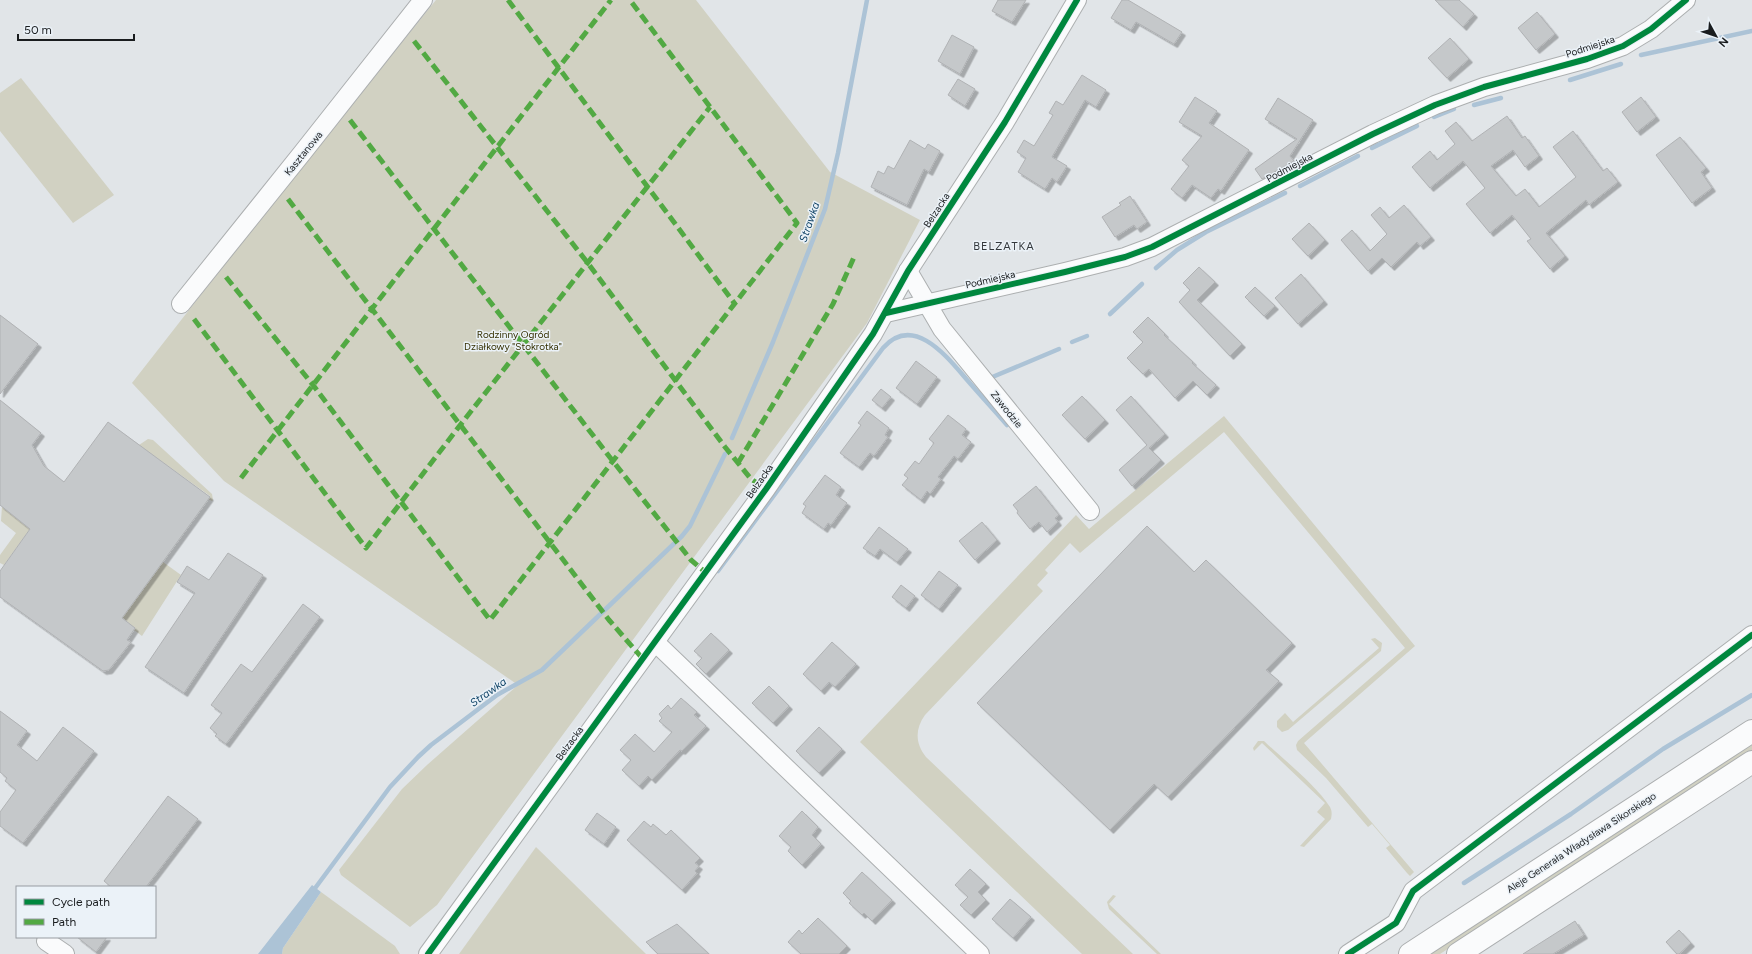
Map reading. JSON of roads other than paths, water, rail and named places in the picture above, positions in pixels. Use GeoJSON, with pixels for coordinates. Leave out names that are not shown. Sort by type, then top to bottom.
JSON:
{"type":"FeatureCollection","features":[{"type":"Feature","properties":{"kind":"main road","name":"Aleje Generała Władysława Sikorskiego"},"geometry":{"type":"LineString","coordinates":[[1410,954],[1752,731]]}},
{"type":"Feature","properties":{"kind":"main road"},"geometry":{"type":"LineString","coordinates":[[1458,954],[1752,762]]}},
{"type":"Feature","properties":{"kind":"street","name":"Kasztanowa"},"geometry":{"type":"LineString","coordinates":[[181,304],[422,0]]}},
{"type":"Feature","properties":{"kind":"street","name":"Belzacka"},"geometry":{"type":"LineString","coordinates":[[428,954],[766,489],[886,313],[908,271],[1005,122],[1077,0]]}},
{"type":"Feature","properties":{"kind":"street","name":"Podmiejska"},"geometry":{"type":"LineString","coordinates":[[886,313],[1125,258],[1152,248],[1373,134],[1435,105],[1484,87],[1587,59],[1623,46],[1650,29],[1686,0]]}},
{"type":"Feature","properties":{"kind":"street","name":"Zawodzie"},"geometry":{"type":"LineString","coordinates":[[908,271],[942,329],[1090,511]]}},
{"type":"Feature","properties":{"kind":"street"},"geometry":{"type":"LineString","coordinates":[[1348,954],[1396,923],[1413,891],[1752,635]]}},
{"type":"Feature","properties":{"kind":"street"},"geometry":{"type":"LineString","coordinates":[[655,642],[980,954]]}},
{"type":"Feature","properties":{"kind":"street"},"geometry":{"type":"LineString","coordinates":[[46,941],[65,954]]}},
{"type":"Feature","properties":{"kind":"water"},"geometry":{"type":"Polygon","coordinates":[[[312,885],[321,892],[283,948],[282,954],[258,954],[312,885]]]}},
{"type":"Feature","properties":{"kind":"waterway","name":"Strawka"},"geometry":{"type":"LineString","coordinates":[[732,438],[773,342],[825,209],[838,153],[867,0]]}},
{"type":"Feature","properties":{"kind":"waterway"},"geometry":{"type":"LineString","coordinates":[[1641,55],[1752,31]]}},
{"type":"Feature","properties":{"kind":"waterway"},"geometry":{"type":"LineString","coordinates":[[1570,80],[1621,64]]}},
{"type":"Feature","properties":{"kind":"waterway"},"geometry":{"type":"LineString","coordinates":[[1474,105],[1501,98]]}},
{"type":"Feature","properties":{"kind":"waterway"},"geometry":{"type":"LineString","coordinates":[[1434,117],[1454,109]]}},
{"type":"Feature","properties":{"kind":"waterway"},"geometry":{"type":"LineString","coordinates":[[1372,148],[1417,126]]}},
{"type":"Feature","properties":{"kind":"waterway"},"geometry":{"type":"LineString","coordinates":[[1300,186],[1358,156]]}},
{"type":"Feature","properties":{"kind":"waterway"},"geometry":{"type":"LineString","coordinates":[[1156,268],[1177,250],[1206,232],[1285,193]]}},
{"type":"Feature","properties":{"kind":"waterway"},"geometry":{"type":"LineString","coordinates":[[1110,314],[1142,284]]}},
{"type":"Feature","properties":{"kind":"waterway"},"geometry":{"type":"LineString","coordinates":[[718,571],[883,348],[895,338],[907,335],[918,337],[930,343],[951,361],[1007,425]]}},
{"type":"Feature","properties":{"kind":"waterway"},"geometry":{"type":"LineString","coordinates":[[1072,342],[1087,336]]}},
{"type":"Feature","properties":{"kind":"waterway"},"geometry":{"type":"LineString","coordinates":[[990,378],[1059,349]]}},
{"type":"Feature","properties":{"kind":"waterway","name":"Strawka"},"geometry":{"type":"LineString","coordinates":[[313,891],[390,787],[418,757],[431,745],[497,695],[542,670],[682,536],[690,526],[725,454]]}},
{"type":"Feature","properties":{"kind":"waterway"},"geometry":{"type":"LineString","coordinates":[[1464,883],[1571,814],[1663,749],[1752,695]]}},
{"type":"Feature","properties":{"kind":"district","name":"BELZATKA"},"geometry":{"type":"Point","coordinates":[1004,246]}},
{"type":"Feature","properties":{"kind":"park label","name":"Rodzinny Ogród Działkowy \"Stokrotka\""},"geometry":{"type":"Point","coordinates":[513,340]}}]}
